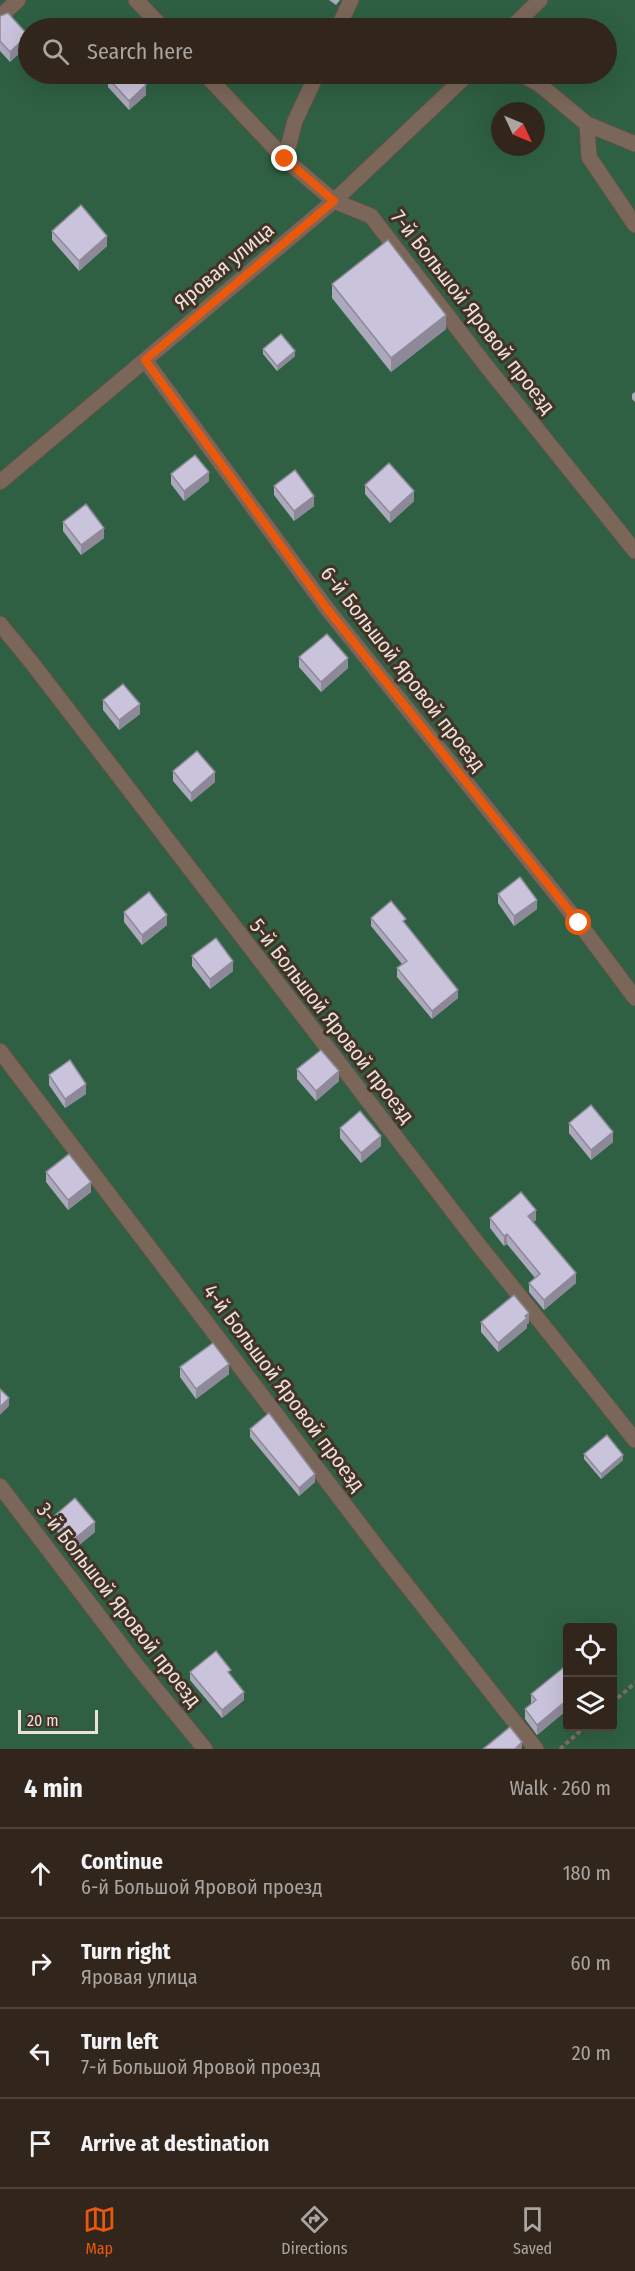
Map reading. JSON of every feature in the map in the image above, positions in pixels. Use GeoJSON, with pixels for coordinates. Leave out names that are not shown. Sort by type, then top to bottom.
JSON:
{"type":"FeatureCollection","features":[{"type":"Feature","properties":{"kind":"street"},"geometry":{"type":"LineString","coordinates":[[0,17],[18,0]]}},
{"type":"Feature","properties":{"kind":"street"},"geometry":{"type":"LineString","coordinates":[[136,0],[153,18]]}},
{"type":"Feature","properties":{"kind":"street"},"geometry":{"type":"LineString","coordinates":[[343,18],[351,0]]}},
{"type":"Feature","properties":{"kind":"street"},"geometry":{"type":"LineString","coordinates":[[521,18],[540,0]]}},
{"type":"Feature","properties":{"kind":"street","name":"7-й Большой Яровой проезд"},"geometry":{"type":"LineString","coordinates":[[214,84],[285,159],[334,201],[371,216],[484,363],[635,551]]}},
{"type":"Feature","properties":{"kind":"street"},"geometry":{"type":"LineString","coordinates":[[285,159],[295,121],[312,84]]}},
{"type":"Feature","properties":{"kind":"street","name":"Яровая улица"},"geometry":{"type":"LineString","coordinates":[[0,482],[334,201],[457,84]]}},
{"type":"Feature","properties":{"kind":"street"},"geometry":{"type":"LineString","coordinates":[[540,84],[586,124],[635,144]]}},
{"type":"Feature","properties":{"kind":"street"},"geometry":{"type":"LineString","coordinates":[[586,124],[589,157],[635,225]]}},
{"type":"Feature","properties":{"kind":"street","name":"6-й Большой Яровой проезд"},"geometry":{"type":"LineString","coordinates":[[145,360],[328,610],[572,914],[635,998]]}},
{"type":"Feature","properties":{"kind":"street","name":"5-й Большой Яровой проезд"},"geometry":{"type":"LineString","coordinates":[[0,624],[478,1244],[635,1440]]}},
{"type":"Feature","properties":{"kind":"street","name":"4-й Большой Яровой проезд"},"geometry":{"type":"LineString","coordinates":[[0,1052],[383,1555],[536,1749]]}},
{"type":"Feature","properties":{"kind":"street","name":"3-й Большой Яровой проезд"},"geometry":{"type":"LineString","coordinates":[[0,1486],[137,1666],[205,1749]]}},
{"type":"Feature","properties":{"kind":"path"},"geometry":{"type":"LineString","coordinates":[[617,1699],[635,1683]]}},
{"type":"Feature","properties":{"kind":"path"},"geometry":{"type":"LineString","coordinates":[[560,1749],[580,1731]]}},
{"type":"Feature","properties":{"kind":"green space"},"geometry":{"type":"Polygon","coordinates":[[[0,0],[635,0],[635,1749],[0,1749],[0,0]]]}},
{"type":"Feature","properties":{"kind":"building"},"geometry":{"type":"Polygon","coordinates":[[[8,13],[18,24],[18,44],[10,52],[0,41],[0,16],[8,13]]]}},
{"type":"Feature","properties":{"kind":"building"},"geometry":{"type":"Polygon","coordinates":[[[113,84],[145,84],[146,85],[129,101],[113,84]]]}},
{"type":"Feature","properties":{"kind":"building"},"geometry":{"type":"Polygon","coordinates":[[[81,205],[107,236],[79,261],[52,231],[81,205]]]}},
{"type":"Feature","properties":{"kind":"building"},"geometry":{"type":"Polygon","coordinates":[[[388,240],[446,315],[391,358],[332,284],[388,240]]]}},
{"type":"Feature","properties":{"kind":"building"},"geometry":{"type":"Polygon","coordinates":[[[281,334],[295,351],[277,366],[263,349],[281,334]]]}},
{"type":"Feature","properties":{"kind":"building"},"geometry":{"type":"Polygon","coordinates":[[[195,455],[209,472],[184,491],[171,474],[195,455]]]}},
{"type":"Feature","properties":{"kind":"building"},"geometry":{"type":"Polygon","coordinates":[[[389,463],[414,491],[390,513],[365,485],[389,463]]]}},
{"type":"Feature","properties":{"kind":"building"},"geometry":{"type":"Polygon","coordinates":[[[295,470],[314,496],[294,511],[274,486],[295,470]]]}},
{"type":"Feature","properties":{"kind":"building"},"geometry":{"type":"Polygon","coordinates":[[[86,504],[104,528],[81,545],[63,522],[86,504]]]}},
{"type":"Feature","properties":{"kind":"building"},"geometry":{"type":"Polygon","coordinates":[[[327,634],[348,658],[321,682],[299,657],[327,634]]]}},
{"type":"Feature","properties":{"kind":"building"},"geometry":{"type":"Polygon","coordinates":[[[123,684],[140,704],[119,720],[103,700],[123,684]]]}},
{"type":"Feature","properties":{"kind":"building"},"geometry":{"type":"Polygon","coordinates":[[[197,751],[215,772],[191,793],[173,771],[197,751]]]}},
{"type":"Feature","properties":{"kind":"building"},"geometry":{"type":"Polygon","coordinates":[[[520,877],[537,900],[514,916],[498,894],[520,877]]]}},
{"type":"Feature","properties":{"kind":"building"},"geometry":{"type":"Polygon","coordinates":[[[149,892],[167,915],[142,935],[124,912],[149,892]]]}},
{"type":"Feature","properties":{"kind":"building"},"geometry":{"type":"Polygon","coordinates":[[[391,901],[406,919],[403,921],[458,990],[432,1011],[397,968],[407,961],[371,918],[391,901]]]}},
{"type":"Feature","properties":{"kind":"building"},"geometry":{"type":"Polygon","coordinates":[[[216,938],[233,961],[210,979],[192,956],[216,938]]]}},
{"type":"Feature","properties":{"kind":"building"},"geometry":{"type":"Polygon","coordinates":[[[321,1050],[339,1071],[316,1091],[297,1069],[321,1050]]]}},
{"type":"Feature","properties":{"kind":"building"},"geometry":{"type":"Polygon","coordinates":[[[70,1060],[86,1084],[65,1099],[49,1075],[70,1060]]]}},
{"type":"Feature","properties":{"kind":"building"},"geometry":{"type":"Polygon","coordinates":[[[591,1105],[613,1132],[591,1150],[569,1123],[591,1105]]]}},
{"type":"Feature","properties":{"kind":"building"},"geometry":{"type":"Polygon","coordinates":[[[360,1111],[381,1136],[361,1153],[340,1128],[360,1111]]]}},
{"type":"Feature","properties":{"kind":"building"},"geometry":{"type":"Polygon","coordinates":[[[69,1154],[91,1182],[68,1200],[46,1172],[69,1154]]]}},
{"type":"Feature","properties":{"kind":"building"},"geometry":{"type":"Polygon","coordinates":[[[521,1192],[536,1210],[528,1216],[576,1273],[544,1300],[529,1283],[540,1274],[507,1234],[504,1236],[490,1218],[521,1192]]]}},
{"type":"Feature","properties":{"kind":"building"},"geometry":{"type":"Polygon","coordinates":[[[514,1295],[529,1313],[525,1316],[527,1318],[498,1343],[481,1322],[514,1295]]]}},
{"type":"Feature","properties":{"kind":"building"},"geometry":{"type":"Polygon","coordinates":[[[213,1343],[229,1364],[196,1389],[180,1367],[213,1343]]]}},
{"type":"Feature","properties":{"kind":"building"},"geometry":{"type":"Polygon","coordinates":[[[0,1389],[9,1398],[0,1407],[0,1389]]]}},
{"type":"Feature","properties":{"kind":"building"},"geometry":{"type":"Polygon","coordinates":[[[269,1413],[315,1474],[299,1488],[250,1429],[269,1413]]]}},
{"type":"Feature","properties":{"kind":"building"},"geometry":{"type":"Polygon","coordinates":[[[607,1435],[623,1455],[601,1474],[584,1454],[607,1435]]]}},
{"type":"Feature","properties":{"kind":"building"},"geometry":{"type":"Polygon","coordinates":[[[75,1498],[95,1522],[73,1540],[53,1517],[75,1498]]]}},
{"type":"Feature","properties":{"kind":"building"},"geometry":{"type":"Polygon","coordinates":[[[216,1651],[231,1670],[228,1672],[244,1692],[222,1710],[190,1672],[216,1651]]]}},
{"type":"Feature","properties":{"kind":"building"},"geometry":{"type":"Polygon","coordinates":[[[563,1668],[563,1703],[537,1725],[525,1709],[536,1700],[531,1694],[563,1668]]]}},
{"type":"Feature","properties":{"kind":"building"},"geometry":{"type":"Polygon","coordinates":[[[510,1727],[522,1742],[515,1749],[483,1749],[510,1727]]]}},
{"type":"Feature","properties":{"kind":"route"},"geometry":{"type":"LineString","coordinates":[[285,159],[334,201],[145,360],[328,610],[579,923]]}}]}
